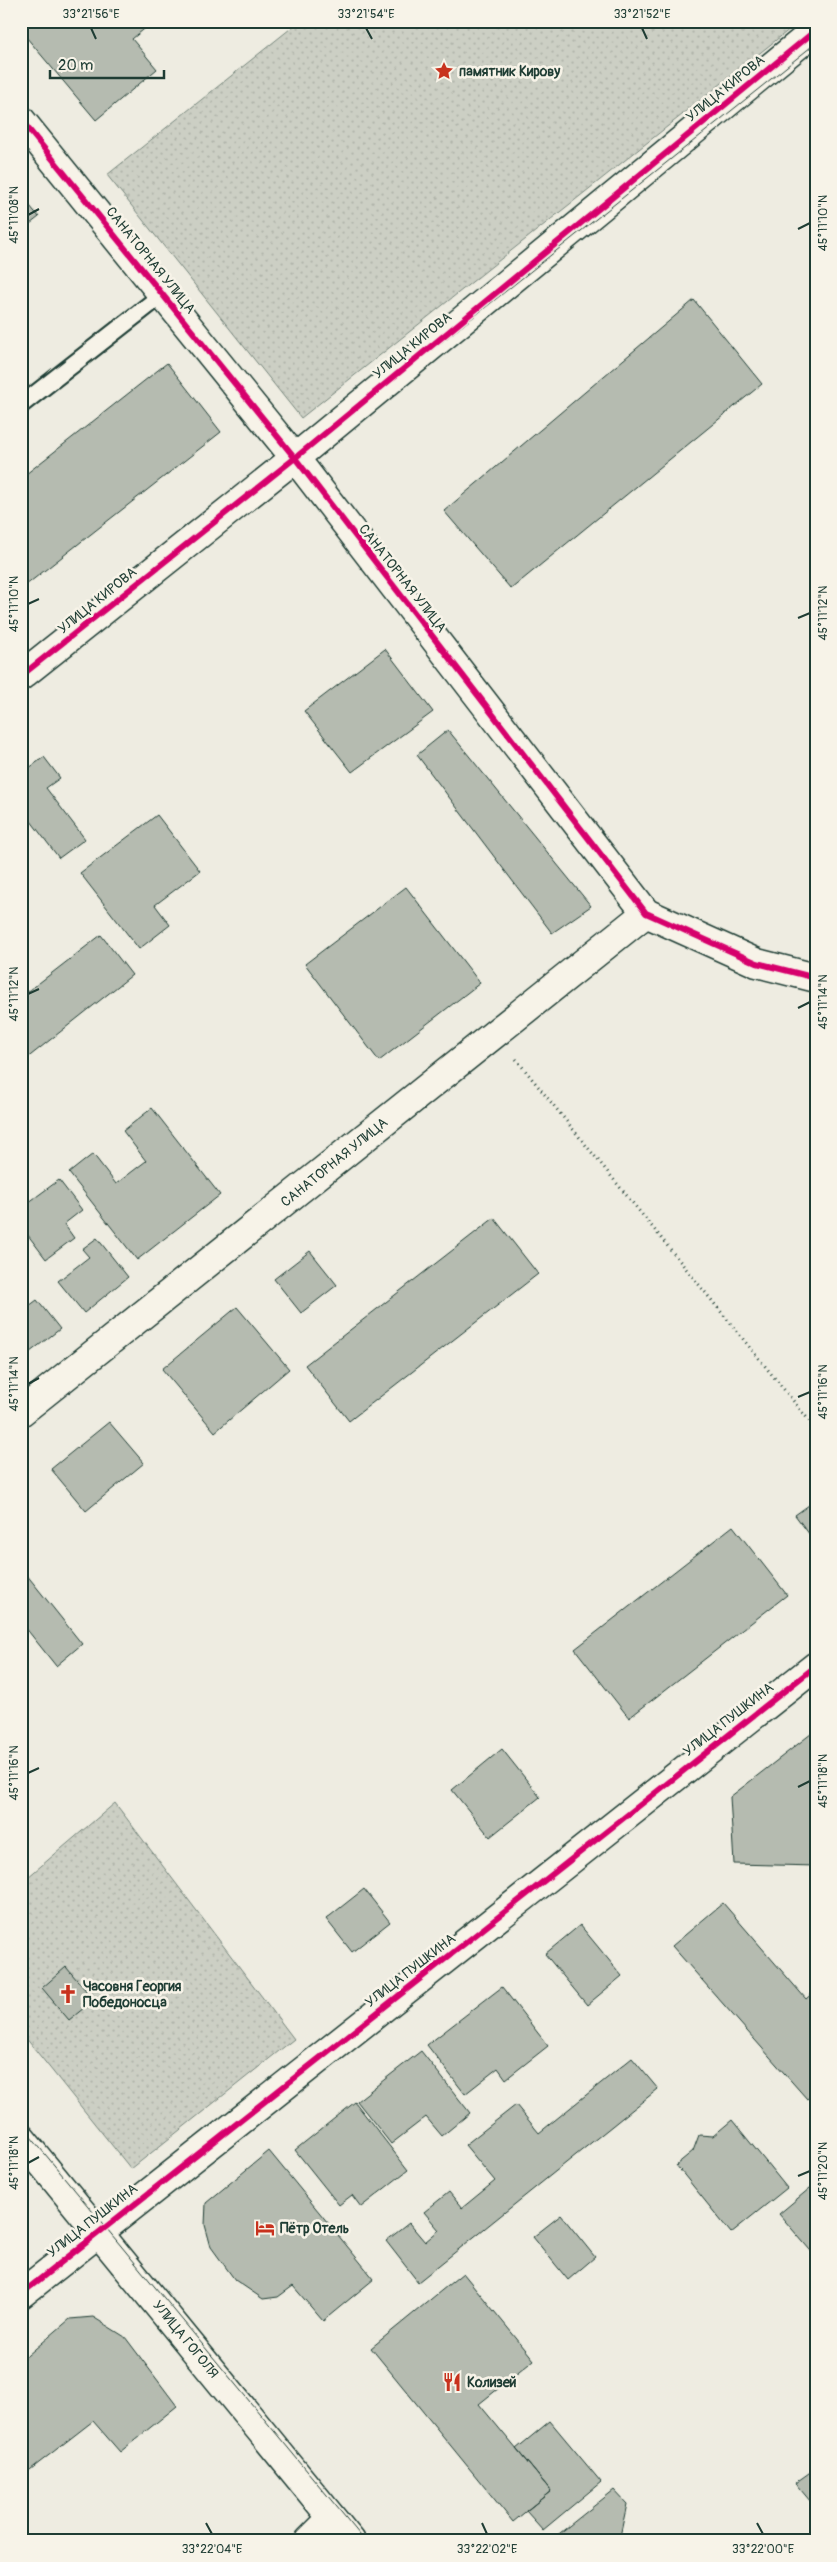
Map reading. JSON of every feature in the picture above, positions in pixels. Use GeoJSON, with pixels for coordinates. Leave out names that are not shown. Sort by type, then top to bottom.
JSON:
{"type":"FeatureCollection","features":[{"type":"Feature","properties":{"kind":"street","name":"УЛИЦА КИРОВА"},"geometry":{"type":"LineString","coordinates":[[21,676],[295,458],[816,30]]}},
{"type":"Feature","properties":{"kind":"street","name":"САНАТОРНАЯ УЛИЦА"},"geometry":{"type":"LineString","coordinates":[[21,120],[295,458],[646,913],[757,963],[816,978]]}},
{"type":"Feature","properties":{"kind":"street","name":"САНАТОРНАЯ УЛИЦА"},"geometry":{"type":"LineString","coordinates":[[21,1412],[646,913]]}},
{"type":"Feature","properties":{"kind":"street","name":"УЛИЦА ПУШКИНА"},"geometry":{"type":"LineString","coordinates":[[21,2294],[816,1666]]}},
{"type":"Feature","properties":{"kind":"street","name":"УЛИЦА ГОГОЛЯ"},"geometry":{"type":"LineString","coordinates":[[21,2138],[351,2541]]}},
{"type":"Feature","properties":{"kind":"street"},"geometry":{"type":"LineString","coordinates":[[309,2541],[332,2518]]}},
{"type":"Feature","properties":{"kind":"lane"},"geometry":{"type":"LineString","coordinates":[[21,405],[163,294]]}},
{"type":"Feature","properties":{"kind":"path"},"geometry":{"type":"LineString","coordinates":[[495,1033],[816,1429]]}},
{"type":"Feature","properties":{"kind":"shaded area"},"geometry":{"type":"Polygon","coordinates":[[[300,21],[800,21],[301,418],[107,175],[300,21]]]}},
{"type":"Feature","properties":{"kind":"shaded area"},"geometry":{"type":"Polygon","coordinates":[[[115,1803],[294,2039],[131,2169],[21,2032],[21,1883],[115,1803]]]}},
{"type":"Feature","properties":{"kind":"building"},"geometry":{"type":"Polygon","coordinates":[[[21,21],[154,21],[132,39],[157,69],[96,120],[21,31],[21,21]]]}},
{"type":"Feature","properties":{"kind":"building"},"geometry":{"type":"Polygon","coordinates":[[[21,195],[39,217],[21,231],[21,195]]]}},
{"type":"Feature","properties":{"kind":"building"},"geometry":{"type":"Polygon","coordinates":[[[694,300],[762,384],[511,589],[444,511],[694,300]]]}},
{"type":"Feature","properties":{"kind":"building"},"geometry":{"type":"Polygon","coordinates":[[[167,363],[221,432],[21,589],[21,478],[167,363]]]}},
{"type":"Feature","properties":{"kind":"building"},"geometry":{"type":"Polygon","coordinates":[[[385,649],[433,712],[352,772],[304,711],[385,649]]]}},
{"type":"Feature","properties":{"kind":"building"},"geometry":{"type":"Polygon","coordinates":[[[448,730],[591,906],[552,933],[417,755],[448,730]]]}},
{"type":"Feature","properties":{"kind":"building"},"geometry":{"type":"Polygon","coordinates":[[[44,757],[60,778],[46,788],[85,839],[59,858],[21,808],[21,774],[44,757]]]}},
{"type":"Feature","properties":{"kind":"building"},"geometry":{"type":"Polygon","coordinates":[[[157,815],[200,871],[155,905],[170,925],[139,949],[80,873],[157,815]]]}},
{"type":"Feature","properties":{"kind":"building"},"geometry":{"type":"Polygon","coordinates":[[[406,887],[480,983],[379,1061],[305,964],[406,887]]]}},
{"type":"Feature","properties":{"kind":"building"},"geometry":{"type":"Polygon","coordinates":[[[101,935],[132,975],[21,1063],[21,997],[101,935]]]}},
{"type":"Feature","properties":{"kind":"building"},"geometry":{"type":"Polygon","coordinates":[[[152,1108],[220,1195],[137,1260],[69,1173],[93,1154],[116,1184],[146,1161],[123,1131],[152,1108]]]}},
{"type":"Feature","properties":{"kind":"building"},"geometry":{"type":"Polygon","coordinates":[[[59,1180],[82,1210],[64,1224],[74,1238],[46,1259],[21,1226],[21,1208],[59,1180]]]}},
{"type":"Feature","properties":{"kind":"building"},"geometry":{"type":"Polygon","coordinates":[[[494,1218],[538,1274],[349,1421],[305,1365],[494,1218]]]}},
{"type":"Feature","properties":{"kind":"building"},"geometry":{"type":"Polygon","coordinates":[[[97,1238],[128,1277],[84,1313],[58,1281],[89,1257],[82,1249],[97,1238]]]}},
{"type":"Feature","properties":{"kind":"building"},"geometry":{"type":"Polygon","coordinates":[[[310,1251],[337,1285],[301,1313],[274,1279],[310,1251]]]}},
{"type":"Feature","properties":{"kind":"building"},"geometry":{"type":"Polygon","coordinates":[[[37,1300],[60,1329],[21,1359],[21,1312],[37,1300]]]}},
{"type":"Feature","properties":{"kind":"building"},"geometry":{"type":"Polygon","coordinates":[[[237,1307],[289,1369],[215,1432],[162,1369],[237,1307]]]}},
{"type":"Feature","properties":{"kind":"building"},"geometry":{"type":"Polygon","coordinates":[[[109,1422],[144,1463],[86,1511],[51,1469],[109,1422]]]}},
{"type":"Feature","properties":{"kind":"building"},"geometry":{"type":"Polygon","coordinates":[[[816,1500],[816,1543],[795,1515],[816,1500]]]}},
{"type":"Feature","properties":{"kind":"building"},"geometry":{"type":"Polygon","coordinates":[[[733,1526],[787,1595],[629,1718],[575,1649],[733,1526]]]}},
{"type":"Feature","properties":{"kind":"building"},"geometry":{"type":"Polygon","coordinates":[[[26,1574],[82,1644],[56,1666],[21,1622],[21,1577],[26,1574]]]}},
{"type":"Feature","properties":{"kind":"building"},"geometry":{"type":"Polygon","coordinates":[[[816,1730],[816,1866],[734,1864],[730,1797],[816,1730]]]}},
{"type":"Feature","properties":{"kind":"building"},"geometry":{"type":"Polygon","coordinates":[[[502,1749],[540,1797],[490,1837],[452,1790],[502,1749]]]}},
{"type":"Feature","properties":{"kind":"building"},"geometry":{"type":"Polygon","coordinates":[[[364,1889],[390,1922],[352,1952],[326,1919],[364,1889]]]}},
{"type":"Feature","properties":{"kind":"building"},"geometry":{"type":"Polygon","coordinates":[[[723,1903],[806,1999],[816,1990],[816,2092],[807,2099],[672,1946],[723,1903]]]}},
{"type":"Feature","properties":{"kind":"building"},"geometry":{"type":"Polygon","coordinates":[[[580,1925],[622,1976],[587,2005],[545,1954],[580,1925]]]}},
{"type":"Feature","properties":{"kind":"building","name":"Часовня Георгия Победоносца"},"geometry":{"type":"Polygon","coordinates":[[[66,1967],[94,2000],[69,2020],[42,1988],[66,1967]]]}},
{"type":"Feature","properties":{"kind":"building"},"geometry":{"type":"Polygon","coordinates":[[[502,1987],[548,2046],[506,2079],[498,2068],[465,2094],[427,2045],[502,1987]]]}},
{"type":"Feature","properties":{"kind":"building"},"geometry":{"type":"Polygon","coordinates":[[[421,2051],[470,2113],[442,2136],[426,2117],[391,2144],[357,2101],[421,2051]]]}},
{"type":"Feature","properties":{"kind":"building"},"geometry":{"type":"Polygon","coordinates":[[[632,2058],[658,2089],[418,2282],[386,2241],[409,2223],[425,2242],[439,2230],[424,2212],[449,2192],[462,2208],[495,2181],[465,2145],[516,2105],[539,2133],[632,2058]]]}},
{"type":"Feature","properties":{"kind":"building"},"geometry":{"type":"Polygon","coordinates":[[[355,2102],[408,2170],[361,2207],[352,2195],[339,2205],[295,2150],[355,2102]]]}},
{"type":"Feature","properties":{"kind":"building"},"geometry":{"type":"Polygon","coordinates":[[[732,2120],[787,2188],[731,2233],[676,2165],[693,2151],[699,2135],[713,2136],[732,2120]]]}},
{"type":"Feature","properties":{"kind":"building"},"geometry":{"type":"Polygon","coordinates":[[[269,2151],[374,2279],[323,2321],[293,2286],[278,2297],[263,2299],[235,2280],[211,2247],[205,2225],[206,2203],[269,2151]]]}},
{"type":"Feature","properties":{"kind":"building"},"geometry":{"type":"Polygon","coordinates":[[[816,2183],[816,2257],[779,2214],[816,2183]]]}},
{"type":"Feature","properties":{"kind":"building"},"geometry":{"type":"Polygon","coordinates":[[[561,2215],[595,2257],[568,2280],[533,2237],[561,2215]]]}},
{"type":"Feature","properties":{"kind":"building","name":"Колизей"},"geometry":{"type":"Polygon","coordinates":[[[463,2273],[534,2360],[479,2404],[551,2491],[513,2522],[371,2348],[463,2273]]]}},
{"type":"Feature","properties":{"kind":"building"},"geometry":{"type":"Polygon","coordinates":[[[93,2317],[125,2337],[177,2406],[120,2452],[93,2421],[26,2473],[21,2466],[21,2361],[70,2319],[93,2317]]]}},
{"type":"Feature","properties":{"kind":"building"},"geometry":{"type":"Polygon","coordinates":[[[550,2421],[601,2482],[543,2530],[526,2511],[551,2491],[516,2449],[550,2421]]]}},
{"type":"Feature","properties":{"kind":"building"},"geometry":{"type":"Polygon","coordinates":[[[816,2468],[816,2508],[795,2483],[816,2468]]]}},
{"type":"Feature","properties":{"kind":"building"},"geometry":{"type":"Polygon","coordinates":[[[614,2490],[627,2504],[619,2541],[550,2541],[614,2490]]]}},
{"type":"Feature","properties":{"kind":"tram line"},"geometry":{"type":"LineString","coordinates":[[21,679],[816,43]]}},
{"type":"Feature","properties":{"kind":"tram line"},"geometry":{"type":"LineString","coordinates":[[21,2125],[365,2541]]}},
{"type":"Feature","properties":{"kind":"cycle path"},"geometry":{"type":"LineString","coordinates":[[21,676],[295,458],[816,30]]}},
{"type":"Feature","properties":{"kind":"cycle path"},"geometry":{"type":"LineString","coordinates":[[21,120],[295,458],[646,913],[757,963],[816,978]]}},
{"type":"Feature","properties":{"kind":"cycle path"},"geometry":{"type":"LineString","coordinates":[[21,2294],[816,1666]]}},
{"type":"Feature","properties":{"kind":"place","name":"памятник Кирову"},"geometry":{"type":"Point","coordinates":[444,71]}},
{"type":"Feature","properties":{"kind":"place","name":"Часовня Георгия Победоносца"},"geometry":{"type":"Point","coordinates":[68,1994]}},
{"type":"Feature","properties":{"kind":"place","name":"Пётр Отель"},"geometry":{"type":"Point","coordinates":[265,2228]}},
{"type":"Feature","properties":{"kind":"place","name":"Колизей"},"geometry":{"type":"Point","coordinates":[452,2382]}}]}
